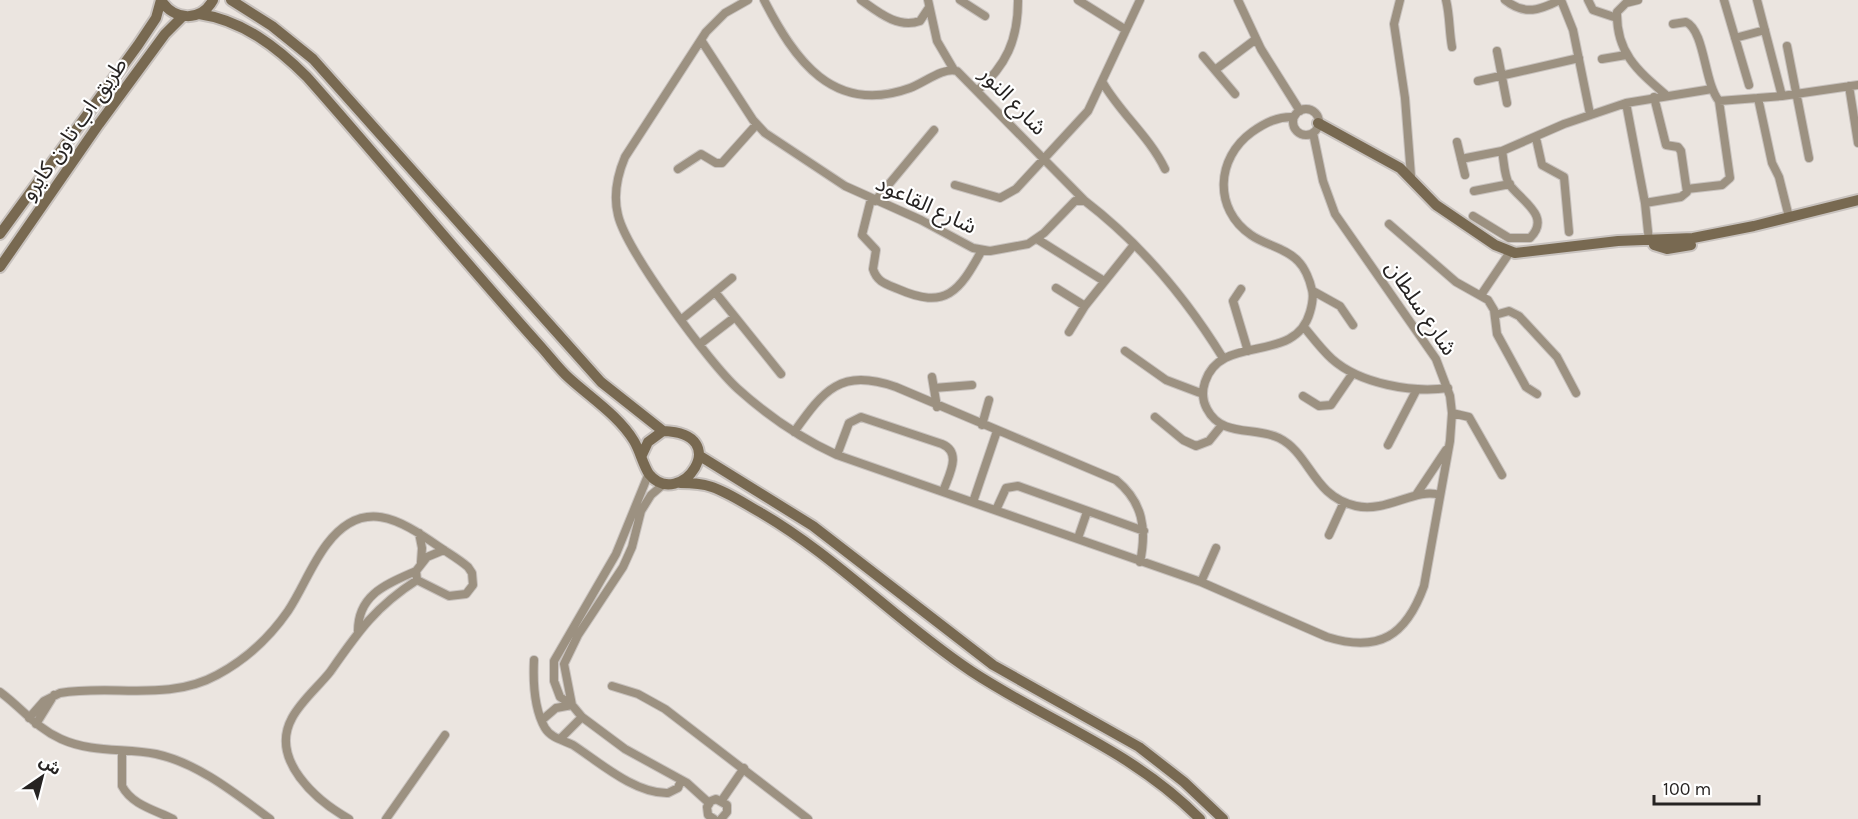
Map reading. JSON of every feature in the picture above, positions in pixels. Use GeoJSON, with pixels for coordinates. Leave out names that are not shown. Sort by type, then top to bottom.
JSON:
{"type":"FeatureCollection","features":[{"type":"Feature","properties":{"kind":"street"},"geometry":{"type":"LineString","coordinates":[[161,0],[172,12],[183,16],[199,14],[237,24],[290,62],[370,149],[567,376],[627,431],[642,455],[649,473],[665,483],[718,489],[783,527],[820,553],[950,656],[1017,699],[1119,754],[1167,788],[1200,819]]}},
{"type":"Feature","properties":{"kind":"street","name":"طريق اب تاون كايرو"},"geometry":{"type":"LineString","coordinates":[[0,234],[156,18],[161,0]]}},
{"type":"Feature","properties":{"kind":"street"},"geometry":{"type":"LineString","coordinates":[[199,14],[213,0]]}},
{"type":"Feature","properties":{"kind":"street"},"geometry":{"type":"LineString","coordinates":[[231,0],[272,26],[313,59],[386,138],[601,382],[663,431],[690,437],[696,444],[700,456],[813,526],[993,665],[1139,747],[1184,782],[1223,819]]}},
{"type":"Feature","properties":{"kind":"street"},"geometry":{"type":"LineString","coordinates":[[748,0],[725,13],[700,40],[630,148],[621,166],[616,185],[618,214],[624,232],[682,319],[736,388],[794,432],[837,455],[1078,538],[1140,562],[1201,582],[1216,548]]}},
{"type":"Feature","properties":{"kind":"street","name":"شارع النور"},"geometry":{"type":"LineString","coordinates":[[764,0],[794,54],[814,74],[840,88],[868,94],[897,92],[954,70],[1085,201]]}},
{"type":"Feature","properties":{"kind":"street"},"geometry":{"type":"LineString","coordinates":[[861,0],[885,16],[905,24],[920,21],[928,9]]}},
{"type":"Feature","properties":{"kind":"street"},"geometry":{"type":"LineString","coordinates":[[928,0],[928,9],[937,42],[954,70]]}},
{"type":"Feature","properties":{"kind":"street"},"geometry":{"type":"LineString","coordinates":[[960,0],[985,16]]}},
{"type":"Feature","properties":{"kind":"street"},"geometry":{"type":"LineString","coordinates":[[1078,0],[1126,30]]}},
{"type":"Feature","properties":{"kind":"street"},"geometry":{"type":"LineString","coordinates":[[956,185],[1000,198],[1016,189],[1045,160],[1083,117],[1103,82],[1140,0]]}},
{"type":"Feature","properties":{"kind":"street"},"geometry":{"type":"LineString","coordinates":[[1240,0],[1256,39],[1297,114],[1296,130],[1304,134],[1312,133],[1318,123]]}},
{"type":"Feature","properties":{"kind":"street"},"geometry":{"type":"LineString","coordinates":[[1400,0],[1394,24],[1405,98],[1411,176]]}},
{"type":"Feature","properties":{"kind":"street"},"geometry":{"type":"LineString","coordinates":[[1446,0],[1451,20],[1449,34],[1452,47]]}},
{"type":"Feature","properties":{"kind":"street"},"geometry":{"type":"LineString","coordinates":[[1505,0],[1528,11],[1536,11],[1560,0],[1570,21],[1590,114]]}},
{"type":"Feature","properties":{"kind":"street"},"geometry":{"type":"LineString","coordinates":[[1588,0],[1593,10],[1617,18]]}},
{"type":"Feature","properties":{"kind":"street"},"geometry":{"type":"LineString","coordinates":[[1638,0],[1620,6],[1617,18],[1626,55],[1636,70],[1666,95]]}},
{"type":"Feature","properties":{"kind":"street"},"geometry":{"type":"LineString","coordinates":[[1724,0],[1749,85]]}},
{"type":"Feature","properties":{"kind":"street"},"geometry":{"type":"LineString","coordinates":[[1757,0],[1782,96]]}},
{"type":"Feature","properties":{"kind":"street"},"geometry":{"type":"LineString","coordinates":[[977,91],[993,77],[1005,61],[1014,42],[1018,22],[1018,1]]}},
{"type":"Feature","properties":{"kind":"street","name":"طريق اب تاون كايرو"},"geometry":{"type":"LineString","coordinates":[[0,267],[138,70],[167,31],[183,16]]}},
{"type":"Feature","properties":{"kind":"street"},"geometry":{"type":"LineString","coordinates":[[1673,24],[1686,22],[1695,30],[1712,89],[1719,101],[1730,178],[1722,185],[1687,189]]}},
{"type":"Feature","properties":{"kind":"street"},"geometry":{"type":"LineString","coordinates":[[1735,38],[1765,30]]}},
{"type":"Feature","properties":{"kind":"street"},"geometry":{"type":"LineString","coordinates":[[1215,70],[1256,39]]}},
{"type":"Feature","properties":{"kind":"street","name":"شارع القاعود"},"geometry":{"type":"LineString","coordinates":[[700,40],[756,125],[821,171],[873,200],[982,250],[1028,244],[1075,201],[1085,201]]}},
{"type":"Feature","properties":{"kind":"street"},"geometry":{"type":"LineString","coordinates":[[1787,46],[1799,94],[1809,158]]}},
{"type":"Feature","properties":{"kind":"street"},"geometry":{"type":"LineString","coordinates":[[1497,51],[1507,103]]}},
{"type":"Feature","properties":{"kind":"street"},"geometry":{"type":"LineString","coordinates":[[1602,59],[1626,55]]}},
{"type":"Feature","properties":{"kind":"street"},"geometry":{"type":"LineString","coordinates":[[1203,56],[1235,94]]}},
{"type":"Feature","properties":{"kind":"street"},"geometry":{"type":"LineString","coordinates":[[1478,81],[1579,58]]}},
{"type":"Feature","properties":{"kind":"street"},"geometry":{"type":"LineString","coordinates":[[126,61],[138,70]]}},
{"type":"Feature","properties":{"kind":"street"},"geometry":{"type":"LineString","coordinates":[[1103,82],[1118,106],[1150,142],[1165,169]]}},
{"type":"Feature","properties":{"kind":"street"},"geometry":{"type":"LineString","coordinates":[[1719,101],[1782,96],[1858,85]]}},
{"type":"Feature","properties":{"kind":"street"},"geometry":{"type":"LineString","coordinates":[[1849,87],[1858,143]]}},
{"type":"Feature","properties":{"kind":"street"},"geometry":{"type":"LineString","coordinates":[[1461,159],[1503,151],[1590,114],[1626,103],[1712,89]]}},
{"type":"Feature","properties":{"kind":"street"},"geometry":{"type":"LineString","coordinates":[[1645,203],[1684,196],[1687,189],[1681,149],[1666,145],[1654,97]]}},
{"type":"Feature","properties":{"kind":"street"},"geometry":{"type":"LineString","coordinates":[[1758,98],[1772,163],[1779,174],[1789,218]]}},
{"type":"Feature","properties":{"kind":"street"},"geometry":{"type":"LineString","coordinates":[[1626,103],[1645,203],[1648,241]]}},
{"type":"Feature","properties":{"kind":"street"},"geometry":{"type":"LineString","coordinates":[[1440,495],[1427,492],[1375,507],[1344,502],[1321,485],[1292,448],[1280,438],[1222,425],[1207,409],[1203,394],[1211,370],[1223,358],[1285,342],[1304,327],[1312,306],[1313,291],[1297,261],[1260,241],[1238,224],[1225,201],[1223,191],[1226,165],[1242,141],[1263,124],[1313,111],[1318,123],[1340,132],[1411,176],[1436,205],[1495,245],[1510,252],[1618,241],[1648,241],[1661,248],[1672,249],[1858,207]]}},
{"type":"Feature","properties":{"kind":"street"},"geometry":{"type":"LineString","coordinates":[[678,170],[700,154],[716,164],[722,163],[756,125]]}},
{"type":"Feature","properties":{"kind":"street"},"geometry":{"type":"LineString","coordinates":[[934,130],[873,200],[862,235],[875,247],[873,269],[880,281],[918,298],[946,296],[962,283],[982,250]]}},
{"type":"Feature","properties":{"kind":"street","name":"شارع سلطان"},"geometry":{"type":"LineString","coordinates":[[1201,582],[1327,637],[1349,643],[1382,640],[1403,625],[1418,603],[1424,586],[1450,441],[1452,412],[1448,388],[1442,370],[1418,331],[1335,214],[1323,181],[1312,133]]}},
{"type":"Feature","properties":{"kind":"street"},"geometry":{"type":"LineString","coordinates":[[370,149],[386,138]]}},
{"type":"Feature","properties":{"kind":"street"},"geometry":{"type":"LineString","coordinates":[[1536,138],[1542,165],[1564,177],[1569,232]]}},
{"type":"Feature","properties":{"kind":"street"},"geometry":{"type":"LineString","coordinates":[[1457,142],[1465,176]]}},
{"type":"Feature","properties":{"kind":"street"},"geometry":{"type":"LineString","coordinates":[[1473,216],[1509,238],[1530,238],[1536,231],[1538,218],[1531,206],[1509,184],[1503,151]]}},
{"type":"Feature","properties":{"kind":"street"},"geometry":{"type":"LineString","coordinates":[[1474,191],[1509,184]]}},
{"type":"Feature","properties":{"kind":"street"},"geometry":{"type":"LineString","coordinates":[[1755,229],[1858,200]]}},
{"type":"Feature","properties":{"kind":"street"},"geometry":{"type":"LineString","coordinates":[[1085,201],[1184,299],[1223,358]]}},
{"type":"Feature","properties":{"kind":"street"},"geometry":{"type":"LineString","coordinates":[[14,214],[26,217],[29,226]]}},
{"type":"Feature","properties":{"kind":"street"},"geometry":{"type":"LineString","coordinates":[[1389,224],[1456,282],[1481,295],[1492,306],[1500,339],[1528,389],[1537,394]]}},
{"type":"Feature","properties":{"kind":"street"},"geometry":{"type":"LineString","coordinates":[[1037,238],[1104,281]]}},
{"type":"Feature","properties":{"kind":"street"},"geometry":{"type":"LineString","coordinates":[[1069,332],[1085,306],[1133,246]]}},
{"type":"Feature","properties":{"kind":"street"},"geometry":{"type":"LineString","coordinates":[[1481,295],[1510,252]]}},
{"type":"Feature","properties":{"kind":"street"},"geometry":{"type":"LineString","coordinates":[[682,319],[732,278]]}},
{"type":"Feature","properties":{"kind":"street"},"geometry":{"type":"LineString","coordinates":[[1056,288],[1085,306]]}},
{"type":"Feature","properties":{"kind":"street"},"geometry":{"type":"LineString","coordinates":[[1240,289],[1233,301],[1248,351]]}},
{"type":"Feature","properties":{"kind":"street"},"geometry":{"type":"LineString","coordinates":[[1313,291],[1340,306],[1353,325]]}},
{"type":"Feature","properties":{"kind":"street"},"geometry":{"type":"LineString","coordinates":[[715,292],[781,374]]}},
{"type":"Feature","properties":{"kind":"street"},"geometry":{"type":"LineString","coordinates":[[1494,315],[1509,311],[1519,316],[1560,361],[1576,393]]}},
{"type":"Feature","properties":{"kind":"street"},"geometry":{"type":"LineString","coordinates":[[700,344],[735,317]]}},
{"type":"Feature","properties":{"kind":"street"},"geometry":{"type":"LineString","coordinates":[[1304,327],[1332,359],[1353,373],[1416,391],[1448,388]]}},
{"type":"Feature","properties":{"kind":"street"},"geometry":{"type":"LineString","coordinates":[[1125,351],[1166,380],[1203,394]]}},
{"type":"Feature","properties":{"kind":"street"},"geometry":{"type":"LineString","coordinates":[[1303,396],[1319,406],[1331,405],[1353,373]]}},
{"type":"Feature","properties":{"kind":"street"},"geometry":{"type":"LineString","coordinates":[[932,377],[938,407]]}},
{"type":"Feature","properties":{"kind":"street"},"geometry":{"type":"LineString","coordinates":[[794,432],[821,395],[833,386],[848,381],[885,383],[1116,480],[1136,502],[1144,531],[1140,562]]}},
{"type":"Feature","properties":{"kind":"street"},"geometry":{"type":"LineString","coordinates":[[588,394],[601,382]]}},
{"type":"Feature","properties":{"kind":"street"},"geometry":{"type":"LineString","coordinates":[[934,388],[972,384]]}},
{"type":"Feature","properties":{"kind":"street"},"geometry":{"type":"LineString","coordinates":[[1388,445],[1416,391]]}},
{"type":"Feature","properties":{"kind":"street"},"geometry":{"type":"LineString","coordinates":[[982,425],[989,400]]}},
{"type":"Feature","properties":{"kind":"street"},"geometry":{"type":"LineString","coordinates":[[1452,412],[1469,417],[1502,475]]}},
{"type":"Feature","properties":{"kind":"street"},"geometry":{"type":"LineString","coordinates":[[1155,417],[1183,440],[1196,446],[1209,441],[1222,425]]}},
{"type":"Feature","properties":{"kind":"street"},"geometry":{"type":"LineString","coordinates":[[837,455],[849,423],[856,418],[866,418],[898,429],[950,449],[953,464],[943,492]]}},
{"type":"Feature","properties":{"kind":"street"},"geometry":{"type":"LineString","coordinates":[[642,455],[648,442],[663,431]]}},
{"type":"Feature","properties":{"kind":"street"},"geometry":{"type":"LineString","coordinates":[[973,502],[997,431]]}},
{"type":"Feature","properties":{"kind":"street"},"geometry":{"type":"LineString","coordinates":[[1415,496],[1435,470],[1450,441]]}},
{"type":"Feature","properties":{"kind":"street"},"geometry":{"type":"LineString","coordinates":[[680,483],[693,472],[700,456]]}},
{"type":"Feature","properties":{"kind":"street"},"geometry":{"type":"LineString","coordinates":[[649,473],[616,554],[554,661],[554,681],[561,697],[582,717],[625,749],[681,780],[709,803]]}},
{"type":"Feature","properties":{"kind":"street"},"geometry":{"type":"LineString","coordinates":[[572,705],[564,664],[578,635],[628,557],[641,511],[665,483]]}},
{"type":"Feature","properties":{"kind":"street"},"geometry":{"type":"LineString","coordinates":[[996,510],[1003,491],[1013,486],[1144,531]]}},
{"type":"Feature","properties":{"kind":"street"},"geometry":{"type":"LineString","coordinates":[[1329,535],[1344,502]]}},
{"type":"Feature","properties":{"kind":"street"},"geometry":{"type":"LineString","coordinates":[[1078,538],[1087,512]]}},
{"type":"Feature","properties":{"kind":"street"},"geometry":{"type":"LineString","coordinates":[[28,718],[40,704],[54,695],[66,692],[167,690],[210,679],[229,668],[270,634],[288,612],[326,546],[346,525],[368,518],[383,518],[405,524],[470,570],[472,588],[462,596],[449,596],[417,580]]}},
{"type":"Feature","properties":{"kind":"street"},"geometry":{"type":"LineString","coordinates":[[417,580],[422,548],[419,533]]}},
{"type":"Feature","properties":{"kind":"street"},"geometry":{"type":"LineString","coordinates":[[358,631],[360,612],[369,597],[385,585],[418,567],[430,555],[444,550]]}},
{"type":"Feature","properties":{"kind":"street"},"geometry":{"type":"LineString","coordinates":[[350,819],[322,800],[293,767],[288,756],[286,736],[293,716],[358,631],[390,597],[417,580]]}},
{"type":"Feature","properties":{"kind":"street"},"geometry":{"type":"LineString","coordinates":[[591,600],[598,607]]}},
{"type":"Feature","properties":{"kind":"street"},"geometry":{"type":"LineString","coordinates":[[534,660],[535,689],[542,720],[549,733],[616,775],[655,791],[672,792],[681,780]]}},
{"type":"Feature","properties":{"kind":"street"},"geometry":{"type":"LineString","coordinates":[[554,661],[564,664]]}},
{"type":"Feature","properties":{"kind":"street"},"geometry":{"type":"LineString","coordinates":[[612,686],[656,703],[808,819]]}},
{"type":"Feature","properties":{"kind":"street"},"geometry":{"type":"LineString","coordinates":[[0,692],[36,724],[71,743],[122,752],[154,754],[184,765],[234,793],[270,819]]}},
{"type":"Feature","properties":{"kind":"street"},"geometry":{"type":"LineString","coordinates":[[36,724],[54,695]]}},
{"type":"Feature","properties":{"kind":"street"},"geometry":{"type":"LineString","coordinates":[[542,720],[556,708],[572,705]]}},
{"type":"Feature","properties":{"kind":"street"},"geometry":{"type":"LineString","coordinates":[[560,739],[582,717]]}},
{"type":"Feature","properties":{"kind":"street"},"geometry":{"type":"LineString","coordinates":[[386,819],[445,735]]}},
{"type":"Feature","properties":{"kind":"street"},"geometry":{"type":"LineString","coordinates":[[122,752],[122,786],[125,791],[136,802],[173,819]]}},
{"type":"Feature","properties":{"kind":"street"},"geometry":{"type":"LineString","coordinates":[[722,800],[744,768]]}},
{"type":"Feature","properties":{"kind":"street"},"geometry":{"type":"LineString","coordinates":[[711,818],[707,810],[709,803],[714,799],[722,800],[727,805],[726,818]]}}]}
